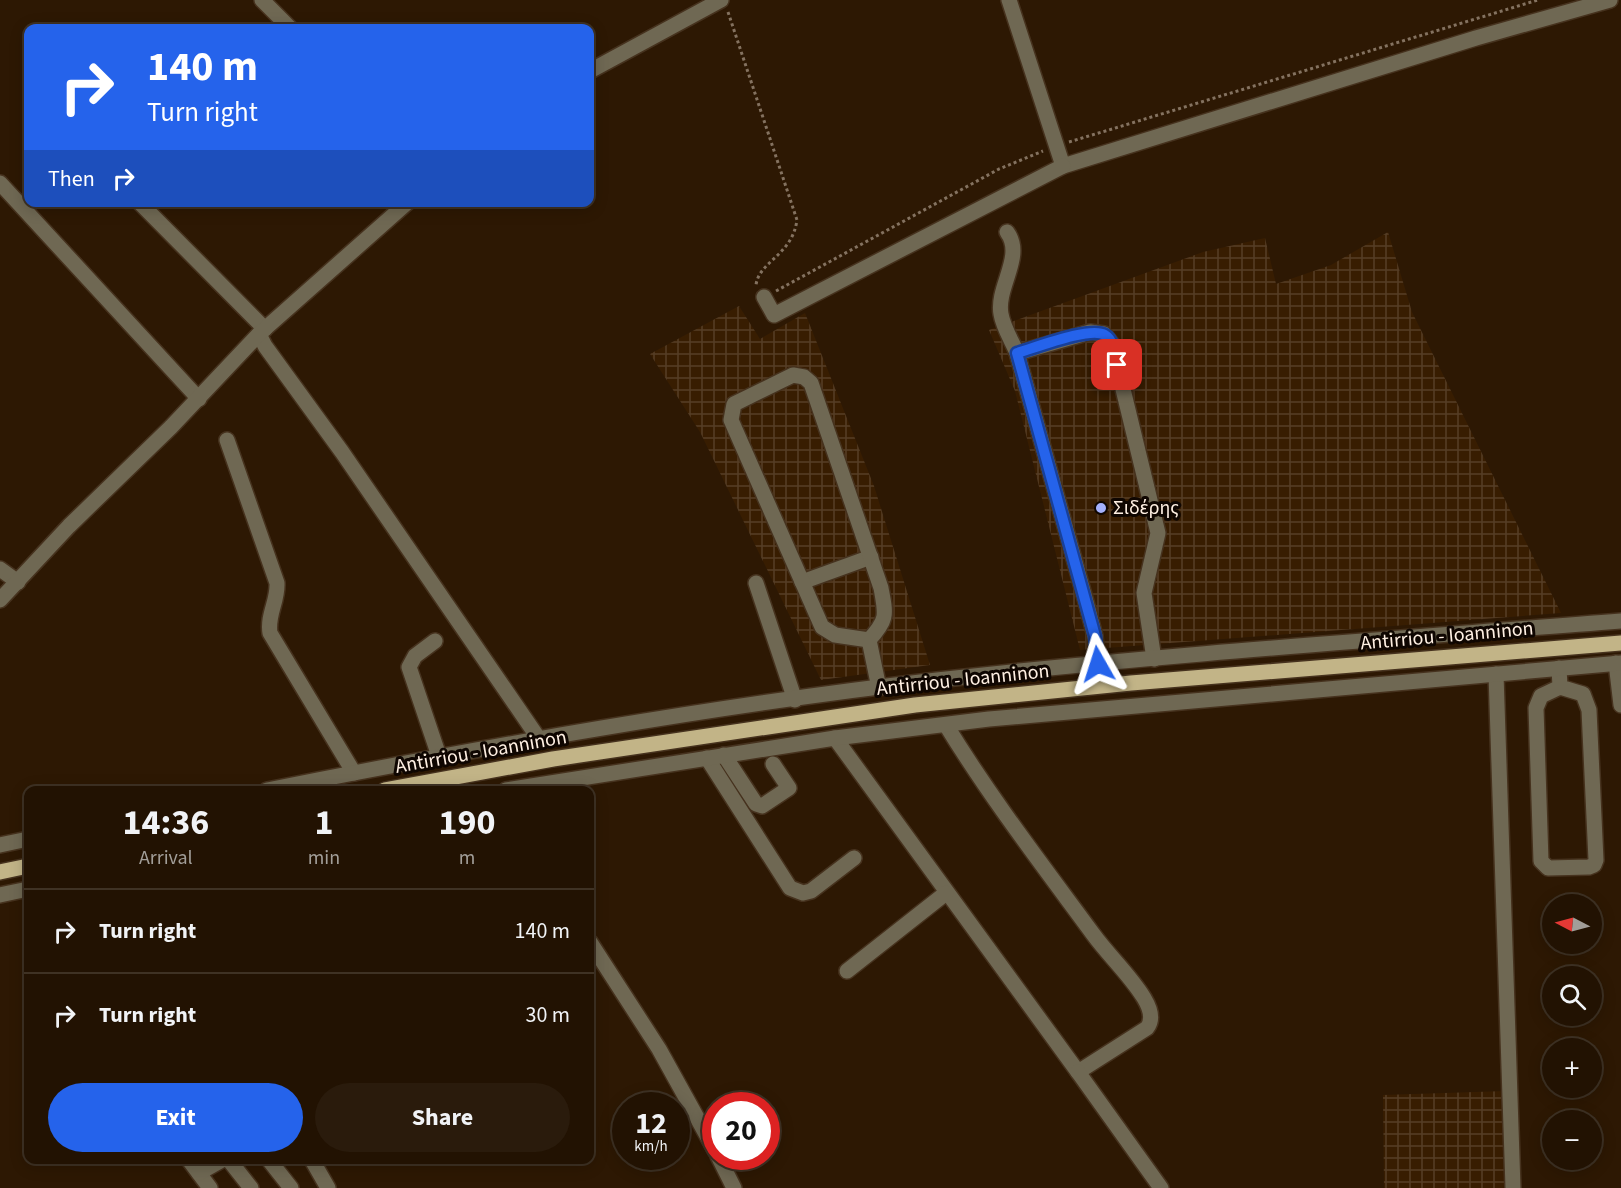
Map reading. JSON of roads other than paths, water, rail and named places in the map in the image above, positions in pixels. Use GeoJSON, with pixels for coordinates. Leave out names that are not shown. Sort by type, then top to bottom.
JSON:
{"type":"FeatureCollection","features":[{"type":"Feature","properties":{"kind":"main road","name":"Antirriou - Ioanninon"},"geometry":{"type":"LineString","coordinates":[[407,786],[553,759],[915,705],[1131,683],[1621,643]]}},
{"type":"Feature","properties":{"kind":"main road"},"geometry":{"type":"LineString","coordinates":[[0,872],[24,867]]}},
{"type":"Feature","properties":{"kind":"street"},"geometry":{"type":"LineString","coordinates":[[262,0],[286,24]]}},
{"type":"Feature","properties":{"kind":"street"},"geometry":{"type":"LineString","coordinates":[[1009,0],[1063,166]]}},
{"type":"Feature","properties":{"kind":"street"},"geometry":{"type":"LineString","coordinates":[[764,297],[774,315],[1063,166],[1476,38],[1610,0]]}},
{"type":"Feature","properties":{"kind":"street"},"geometry":{"type":"LineString","coordinates":[[594,68],[724,5]]}},
{"type":"Feature","properties":{"kind":"street"},"geometry":{"type":"LineString","coordinates":[[0,183],[198,399]]}},
{"type":"Feature","properties":{"kind":"street"},"geometry":{"type":"LineString","coordinates":[[144,207],[262,331],[265,346],[342,452],[539,739]]}},
{"type":"Feature","properties":{"kind":"street"},"geometry":{"type":"LineString","coordinates":[[0,600],[69,526],[198,399],[262,331],[402,207]]}},
{"type":"Feature","properties":{"kind":"street"},"geometry":{"type":"LineString","coordinates":[[1007,232],[1012,238],[1013,249],[1001,314],[1017,353],[1095,636],[1098,664]]}},
{"type":"Feature","properties":{"kind":"street"},"geometry":{"type":"LineString","coordinates":[[1017,353],[1090,332],[1104,334],[1112,344],[1158,533],[1144,593],[1154,659]]}},
{"type":"Feature","properties":{"kind":"street"},"geometry":{"type":"LineString","coordinates":[[793,375],[804,377],[811,383],[881,588],[886,614],[883,624],[869,640],[828,632],[822,627],[731,420],[734,404],[793,375]]}},
{"type":"Feature","properties":{"kind":"street"},"geometry":{"type":"LineString","coordinates":[[227,440],[277,583],[276,597],[268,622],[270,633],[354,773]]}},
{"type":"Feature","properties":{"kind":"street"},"geometry":{"type":"LineString","coordinates":[[802,582],[871,557]]}},
{"type":"Feature","properties":{"kind":"street"},"geometry":{"type":"LineString","coordinates":[[0,569],[18,582]]}},
{"type":"Feature","properties":{"kind":"street"},"geometry":{"type":"LineString","coordinates":[[756,583],[795,700]]}},
{"type":"Feature","properties":{"kind":"street"},"geometry":{"type":"LineString","coordinates":[[287,786],[539,739],[879,688],[1098,664],[1621,621]]}},
{"type":"Feature","properties":{"kind":"street"},"geometry":{"type":"LineString","coordinates":[[869,640],[879,688]]}},
{"type":"Feature","properties":{"kind":"street"},"geometry":{"type":"LineString","coordinates":[[435,642],[415,656],[409,667],[439,756]]}},
{"type":"Feature","properties":{"kind":"street"},"geometry":{"type":"LineString","coordinates":[[531,786],[835,738],[946,725],[1178,700],[1619,663],[1621,705]]}},
{"type":"Feature","properties":{"kind":"street"},"geometry":{"type":"LineString","coordinates":[[1559,668],[1560,687]]}},
{"type":"Feature","properties":{"kind":"street"},"geometry":{"type":"LineString","coordinates":[[1496,674],[1513,1188]]}},
{"type":"Feature","properties":{"kind":"street"},"geometry":{"type":"LineString","coordinates":[[1560,687],[1583,694],[1589,710],[1596,860],[1594,865],[1589,867],[1548,867],[1541,861],[1536,708],[1541,696],[1560,687]]}},
{"type":"Feature","properties":{"kind":"street"},"geometry":{"type":"LineString","coordinates":[[946,725],[970,764],[1149,1008],[1150,1023],[1147,1028],[1078,1072]]}},
{"type":"Feature","properties":{"kind":"street"},"geometry":{"type":"LineString","coordinates":[[835,738],[1161,1188]]}},
{"type":"Feature","properties":{"kind":"street"},"geometry":{"type":"LineString","coordinates":[[724,755],[756,804],[762,806],[789,788],[773,764]]}},
{"type":"Feature","properties":{"kind":"street"},"geometry":{"type":"LineString","coordinates":[[706,758],[790,888],[803,893],[811,891],[854,858]]}},
{"type":"Feature","properties":{"kind":"street"},"geometry":{"type":"LineString","coordinates":[[0,845],[24,840]]}},
{"type":"Feature","properties":{"kind":"street"},"geometry":{"type":"LineString","coordinates":[[0,895],[24,890]]}},
{"type":"Feature","properties":{"kind":"street"},"geometry":{"type":"LineString","coordinates":[[847,971],[946,893]]}},
{"type":"Feature","properties":{"kind":"street"},"geometry":{"type":"LineString","coordinates":[[594,948],[660,1049],[702,1126]]}},
{"type":"Feature","properties":{"kind":"street"},"geometry":{"type":"LineString","coordinates":[[192,1164],[210,1188]]}},
{"type":"Feature","properties":{"kind":"street"},"geometry":{"type":"LineString","coordinates":[[199,1173],[215,1164]]}},
{"type":"Feature","properties":{"kind":"street"},"geometry":{"type":"LineString","coordinates":[[232,1164],[251,1188]]}},
{"type":"Feature","properties":{"kind":"street"},"geometry":{"type":"LineString","coordinates":[[272,1164],[291,1188]]}},
{"type":"Feature","properties":{"kind":"street"},"geometry":{"type":"LineString","coordinates":[[314,1164],[328,1188]]}},
{"type":"Feature","properties":{"kind":"street"},"geometry":{"type":"LineString","coordinates":[[725,1170],[734,1188]]}},
{"type":"Feature","properties":{"kind":"place","name":"Σιδέρης"},"geometry":{"type":"Point","coordinates":[1101,508]}}]}
